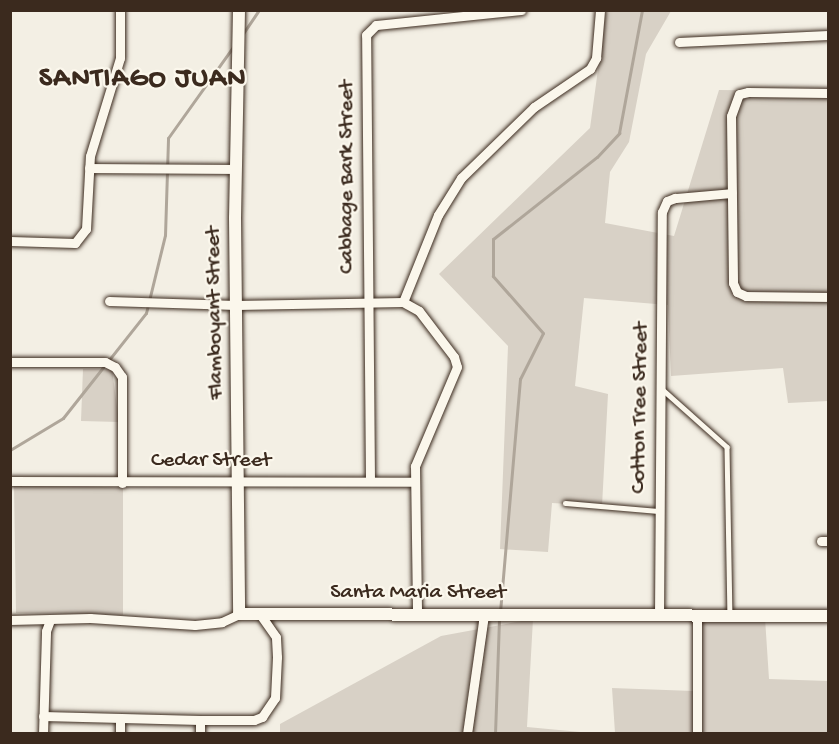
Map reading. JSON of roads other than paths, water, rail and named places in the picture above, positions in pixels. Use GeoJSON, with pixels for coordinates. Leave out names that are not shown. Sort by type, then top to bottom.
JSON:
{"type":"FeatureCollection","features":[{"type":"Feature","properties":{"kind":"street"},"geometry":{"type":"LineString","coordinates":[[10,241],[66,244],[82,238],[86,229],[89,168],[96,129],[116,78],[120,10]]}},
{"type":"Feature","properties":{"kind":"street","name":"Flamboyant Street"},"geometry":{"type":"LineString","coordinates":[[239,10],[236,169],[239,614]]}},
{"type":"Feature","properties":{"kind":"street","name":"Cabbage Bark Street"},"geometry":{"type":"LineString","coordinates":[[369,479],[366,35],[376,25],[488,11],[521,10]]}},
{"type":"Feature","properties":{"kind":"street"},"geometry":{"type":"LineString","coordinates":[[403,302],[438,215],[461,178],[534,107],[590,69],[596,58],[600,10]]}},
{"type":"Feature","properties":{"kind":"street"},"geometry":{"type":"LineString","coordinates":[[679,42],[828,35]]}},
{"type":"Feature","properties":{"kind":"street"},"geometry":{"type":"LineString","coordinates":[[828,93],[739,94],[731,116],[733,283],[737,292],[746,296],[828,297]]}},
{"type":"Feature","properties":{"kind":"street"},"geometry":{"type":"LineString","coordinates":[[89,168],[236,169]]}},
{"type":"Feature","properties":{"kind":"street","name":"Cotton Tree Street"},"geometry":{"type":"LineString","coordinates":[[658,616],[662,212],[667,201],[732,193]]}},
{"type":"Feature","properties":{"kind":"street"},"geometry":{"type":"LineString","coordinates":[[109,301],[236,305],[368,305],[403,302],[419,311],[454,357],[457,367],[417,460],[412,482],[417,507],[417,613]]}},
{"type":"Feature","properties":{"kind":"street"},"geometry":{"type":"LineString","coordinates":[[10,362],[105,362],[115,367],[122,377],[122,483]]}},
{"type":"Feature","properties":{"kind":"street","name":"Cedar Street"},"geometry":{"type":"LineString","coordinates":[[10,482],[122,483],[369,479],[412,482]]}},
{"type":"Feature","properties":{"kind":"street","name":"Santa Maria Street"},"geometry":{"type":"LineString","coordinates":[[10,620],[153,620],[195,625],[222,622],[239,614],[828,616]]}},
{"type":"Feature","properties":{"kind":"street"},"geometry":{"type":"LineString","coordinates":[[43,716],[254,720],[270,711],[278,682],[276,637],[260,614]]}},
{"type":"Feature","properties":{"kind":"street"},"geometry":{"type":"LineString","coordinates":[[467,734],[484,615]]}},
{"type":"Feature","properties":{"kind":"street"},"geometry":{"type":"LineString","coordinates":[[697,616],[697,734]]}},
{"type":"Feature","properties":{"kind":"street"},"geometry":{"type":"LineString","coordinates":[[43,734],[50,620]]}},
{"type":"Feature","properties":{"kind":"street"},"geometry":{"type":"LineString","coordinates":[[120,719],[120,734]]}},
{"type":"Feature","properties":{"kind":"street"},"geometry":{"type":"LineString","coordinates":[[200,720],[200,734]]}},
{"type":"Feature","properties":{"kind":"lane"},"geometry":{"type":"LineString","coordinates":[[661,388],[727,447],[730,615]]}},
{"type":"Feature","properties":{"kind":"lane"},"geometry":{"type":"LineString","coordinates":[[565,503],[659,511]]}},
{"type":"Feature","properties":{"kind":"waterway"},"geometry":{"type":"LineString","coordinates":[[242,35],[259,10]]}},
{"type":"Feature","properties":{"kind":"waterway"},"geometry":{"type":"LineString","coordinates":[[500,612],[520,379],[543,333],[493,276],[493,239],[597,157],[619,133],[642,10]]}},
{"type":"Feature","properties":{"kind":"waterway"},"geometry":{"type":"LineString","coordinates":[[10,450],[63,418],[146,313],[165,235],[168,138],[233,47]]}},
{"type":"Feature","properties":{"kind":"waterway"},"geometry":{"type":"LineString","coordinates":[[495,734],[499,618]]}},
{"type":"Feature","properties":{"kind":"district","name":"SANTIAGO JUAN"},"geometry":{"type":"Point","coordinates":[143,80]}}]}
